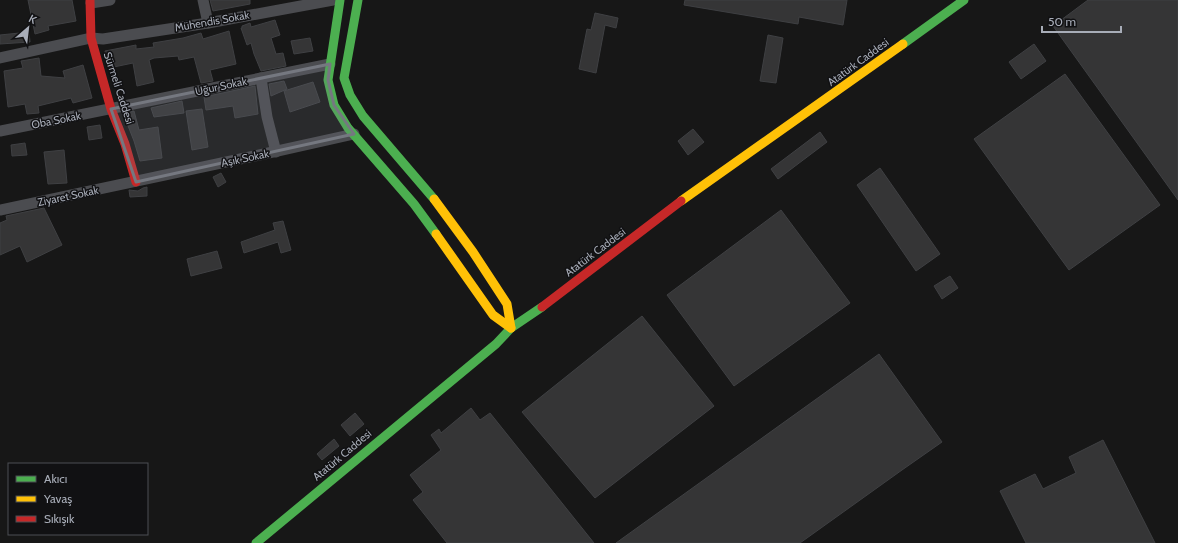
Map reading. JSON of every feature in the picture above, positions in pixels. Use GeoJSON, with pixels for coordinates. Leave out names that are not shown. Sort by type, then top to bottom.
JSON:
{"type":"FeatureCollection","features":[{"type":"Feature","properties":{"kind":"street"},"geometry":{"type":"LineString","coordinates":[[90,2],[110,0]]}},
{"type":"Feature","properties":{"kind":"street"},"geometry":{"type":"LineString","coordinates":[[203,0],[208,23]]}},
{"type":"Feature","properties":{"kind":"street","name":"Mühendis Sokak"},"geometry":{"type":"LineString","coordinates":[[0,58],[91,38],[103,39],[208,23],[333,0]]}},
{"type":"Feature","properties":{"kind":"street"},"geometry":{"type":"LineString","coordinates":[[340,0],[328,80],[334,105],[348,128],[414,204],[493,315],[511,328]]}},
{"type":"Feature","properties":{"kind":"street"},"geometry":{"type":"LineString","coordinates":[[358,0],[344,78],[350,95],[363,116],[428,191],[473,252],[507,304],[511,328]]}},
{"type":"Feature","properties":{"kind":"street","name":"Atatürk Caddesi"},"geometry":{"type":"LineString","coordinates":[[256,543],[496,344],[511,328],[536,311],[676,205],[850,83],[964,0]]}},
{"type":"Feature","properties":{"kind":"street","name":"Sürmeli Caddesi"},"geometry":{"type":"LineString","coordinates":[[90,2],[91,38],[111,108],[126,144],[136,182]]}},
{"type":"Feature","properties":{"kind":"street","name":"Uğur Sokak"},"geometry":{"type":"LineString","coordinates":[[111,108],[330,64]]}},
{"type":"Feature","properties":{"kind":"street"},"geometry":{"type":"LineString","coordinates":[[261,78],[267,117],[276,152]]}},
{"type":"Feature","properties":{"kind":"street","name":"Oba Sokak"},"geometry":{"type":"LineString","coordinates":[[0,131],[111,108]]}},
{"type":"Feature","properties":{"kind":"street","name":"Aşık Sokak"},"geometry":{"type":"LineString","coordinates":[[136,182],[354,134]]}},
{"type":"Feature","properties":{"kind":"street","name":"Ziyaret Sokak"},"geometry":{"type":"LineString","coordinates":[[0,210],[136,182]]}},
{"type":"Feature","properties":{"kind":"highlighted area"},"geometry":{"type":"Polygon","coordinates":[[[330,64],[328,80],[334,105],[354,134],[136,182],[111,109],[330,64]]]}},
{"type":"Feature","properties":{"kind":"building"},"geometry":{"type":"Polygon","coordinates":[[[28,0],[72,0],[76,21],[48,26],[49,30],[35,34],[28,0]]]}},
{"type":"Feature","properties":{"kind":"building"},"geometry":{"type":"Polygon","coordinates":[[[210,0],[250,0],[250,4],[213,11],[210,0]]]}},
{"type":"Feature","properties":{"kind":"building"},"geometry":{"type":"Polygon","coordinates":[[[685,0],[847,0],[843,25],[799,17],[798,24],[684,5],[685,0]]]}},
{"type":"Feature","properties":{"kind":"building"},"geometry":{"type":"Polygon","coordinates":[[[1088,0],[1178,0],[1178,200],[1053,26],[1088,0]]]}},
{"type":"Feature","properties":{"kind":"building"},"geometry":{"type":"Polygon","coordinates":[[[595,13],[618,18],[616,28],[605,25],[596,73],[579,69],[587,29],[591,30],[595,13]]]}},
{"type":"Feature","properties":{"kind":"building"},"geometry":{"type":"Polygon","coordinates":[[[275,20],[280,35],[271,38],[276,54],[283,53],[286,66],[261,71],[251,43],[247,45],[241,28],[242,26],[250,23],[251,27],[275,20]]]}},
{"type":"Feature","properties":{"kind":"building"},"geometry":{"type":"Polygon","coordinates":[[[229,31],[236,64],[210,70],[213,81],[201,83],[194,57],[179,60],[178,56],[154,58],[149,60],[154,82],[137,86],[133,63],[109,68],[105,51],[136,45],[136,49],[154,47],[153,43],[183,38],[201,33],[203,39],[229,31]]]}},
{"type":"Feature","properties":{"kind":"building"},"geometry":{"type":"Polygon","coordinates":[[[29,32],[30,42],[0,44],[0,35],[29,32]]]}},
{"type":"Feature","properties":{"kind":"building"},"geometry":{"type":"Polygon","coordinates":[[[768,35],[783,38],[776,83],[760,81],[768,35]]]}},
{"type":"Feature","properties":{"kind":"building"},"geometry":{"type":"Polygon","coordinates":[[[310,38],[313,51],[294,54],[291,41],[310,38]]]}},
{"type":"Feature","properties":{"kind":"building"},"geometry":{"type":"Polygon","coordinates":[[[1034,44],[1046,61],[1021,79],[1009,62],[1034,44]]]}},
{"type":"Feature","properties":{"kind":"building"},"geometry":{"type":"Polygon","coordinates":[[[39,58],[41,76],[65,78],[63,71],[83,65],[92,98],[73,103],[71,98],[38,106],[39,113],[27,114],[25,104],[8,107],[4,71],[23,68],[21,61],[39,58]]]}},
{"type":"Feature","properties":{"kind":"building"},"geometry":{"type":"Polygon","coordinates":[[[1065,74],[1160,205],[1069,270],[974,139],[1065,74]]]}},
{"type":"Feature","properties":{"kind":"building"},"geometry":{"type":"Polygon","coordinates":[[[284,81],[287,89],[271,96],[269,84],[284,81]]]}},
{"type":"Feature","properties":{"kind":"building"},"geometry":{"type":"Polygon","coordinates":[[[313,82],[320,102],[290,112],[284,91],[313,82]]]}},
{"type":"Feature","properties":{"kind":"building"},"geometry":{"type":"Polygon","coordinates":[[[255,86],[258,114],[235,118],[233,106],[206,110],[204,97],[255,86]]]}},
{"type":"Feature","properties":{"kind":"building"},"geometry":{"type":"Polygon","coordinates":[[[182,101],[184,113],[154,117],[151,108],[182,101]]]}},
{"type":"Feature","properties":{"kind":"building"},"geometry":{"type":"Polygon","coordinates":[[[202,109],[208,147],[192,150],[186,111],[202,109]]]}},
{"type":"Feature","properties":{"kind":"building"},"geometry":{"type":"Polygon","coordinates":[[[134,111],[139,130],[158,127],[162,158],[140,161],[123,113],[134,111]]]}},
{"type":"Feature","properties":{"kind":"building"},"geometry":{"type":"Polygon","coordinates":[[[100,125],[102,138],[89,140],[87,127],[100,125]]]}},
{"type":"Feature","properties":{"kind":"building"},"geometry":{"type":"Polygon","coordinates":[[[693,129],[704,142],[688,155],[678,141],[693,129]]]}},
{"type":"Feature","properties":{"kind":"building"},"geometry":{"type":"Polygon","coordinates":[[[820,132],[827,142],[778,179],[771,169],[820,132]]]}},
{"type":"Feature","properties":{"kind":"building"},"geometry":{"type":"Polygon","coordinates":[[[25,143],[27,155],[12,156],[11,145],[25,143]]]}},
{"type":"Feature","properties":{"kind":"building"},"geometry":{"type":"Polygon","coordinates":[[[64,150],[67,183],[48,184],[44,152],[64,150]]]}},
{"type":"Feature","properties":{"kind":"building"},"geometry":{"type":"Polygon","coordinates":[[[880,168],[940,254],[916,271],[857,185],[880,168]]]}},
{"type":"Feature","properties":{"kind":"building"},"geometry":{"type":"Polygon","coordinates":[[[221,173],[226,182],[218,187],[213,177],[221,173]]]}},
{"type":"Feature","properties":{"kind":"building"},"geometry":{"type":"Polygon","coordinates":[[[147,187],[147,196],[130,197],[129,190],[138,191],[147,187]]]}},
{"type":"Feature","properties":{"kind":"building"},"geometry":{"type":"Polygon","coordinates":[[[44,208],[62,245],[27,262],[20,246],[0,255],[0,223],[7,220],[6,216],[44,208]]]}},
{"type":"Feature","properties":{"kind":"building"},"geometry":{"type":"Polygon","coordinates":[[[781,210],[850,303],[734,386],[667,295],[781,210]]]}},
{"type":"Feature","properties":{"kind":"building"},"geometry":{"type":"Polygon","coordinates":[[[283,221],[291,250],[281,253],[278,242],[244,253],[241,242],[275,230],[273,223],[283,221]]]}},
{"type":"Feature","properties":{"kind":"building"},"geometry":{"type":"Polygon","coordinates":[[[217,251],[222,268],[191,276],[187,259],[217,251]]]}},
{"type":"Feature","properties":{"kind":"building"},"geometry":{"type":"Polygon","coordinates":[[[950,276],[958,288],[942,299],[934,286],[950,276]]]}},
{"type":"Feature","properties":{"kind":"building"},"geometry":{"type":"Polygon","coordinates":[[[642,316],[714,406],[595,498],[522,412],[642,316]]]}},
{"type":"Feature","properties":{"kind":"building"},"geometry":{"type":"Polygon","coordinates":[[[879,354],[942,442],[800,543],[616,543],[879,354]]]}},
{"type":"Feature","properties":{"kind":"building"},"geometry":{"type":"Polygon","coordinates":[[[471,408],[480,420],[490,413],[594,543],[447,543],[413,500],[423,492],[410,475],[441,450],[431,435],[439,429],[441,433],[471,408]]]}},
{"type":"Feature","properties":{"kind":"building"},"geometry":{"type":"Polygon","coordinates":[[[355,413],[364,424],[350,436],[341,425],[355,413]]]}},
{"type":"Feature","properties":{"kind":"building"},"geometry":{"type":"Polygon","coordinates":[[[334,439],[339,446],[322,460],[317,454],[334,439]]]}},
{"type":"Feature","properties":{"kind":"building"},"geometry":{"type":"Polygon","coordinates":[[[1103,440],[1155,543],[1026,543],[1000,491],[1035,474],[1043,489],[1076,473],[1069,457],[1103,440]]]}},
{"type":"Feature","properties":{"kind":"traffic: fast"},"geometry":{"type":"LineString","coordinates":[[340,0],[328,80],[334,105],[348,128],[414,204],[436,234]]}},
{"type":"Feature","properties":{"kind":"traffic: fast"},"geometry":{"type":"LineString","coordinates":[[358,0],[344,78],[350,95],[363,116],[434,199]]}},
{"type":"Feature","properties":{"kind":"traffic: fast"},"geometry":{"type":"LineString","coordinates":[[903,44],[964,0]]}},
{"type":"Feature","properties":{"kind":"traffic: fast"},"geometry":{"type":"LineString","coordinates":[[256,543],[496,344],[511,328],[542,307]]}},
{"type":"Feature","properties":{"kind":"traffic: slow"},"geometry":{"type":"LineString","coordinates":[[681,201],[903,44]]}},
{"type":"Feature","properties":{"kind":"traffic: slow"},"geometry":{"type":"LineString","coordinates":[[434,199],[473,252],[507,304],[511,328]]}},
{"type":"Feature","properties":{"kind":"traffic: slow"},"geometry":{"type":"LineString","coordinates":[[436,234],[493,315],[511,328]]}},
{"type":"Feature","properties":{"kind":"traffic: jam"},"geometry":{"type":"LineString","coordinates":[[90,0],[91,38],[111,109],[125,144],[136,182]]}},
{"type":"Feature","properties":{"kind":"traffic: jam"},"geometry":{"type":"LineString","coordinates":[[542,307],[681,201]]}}]}
